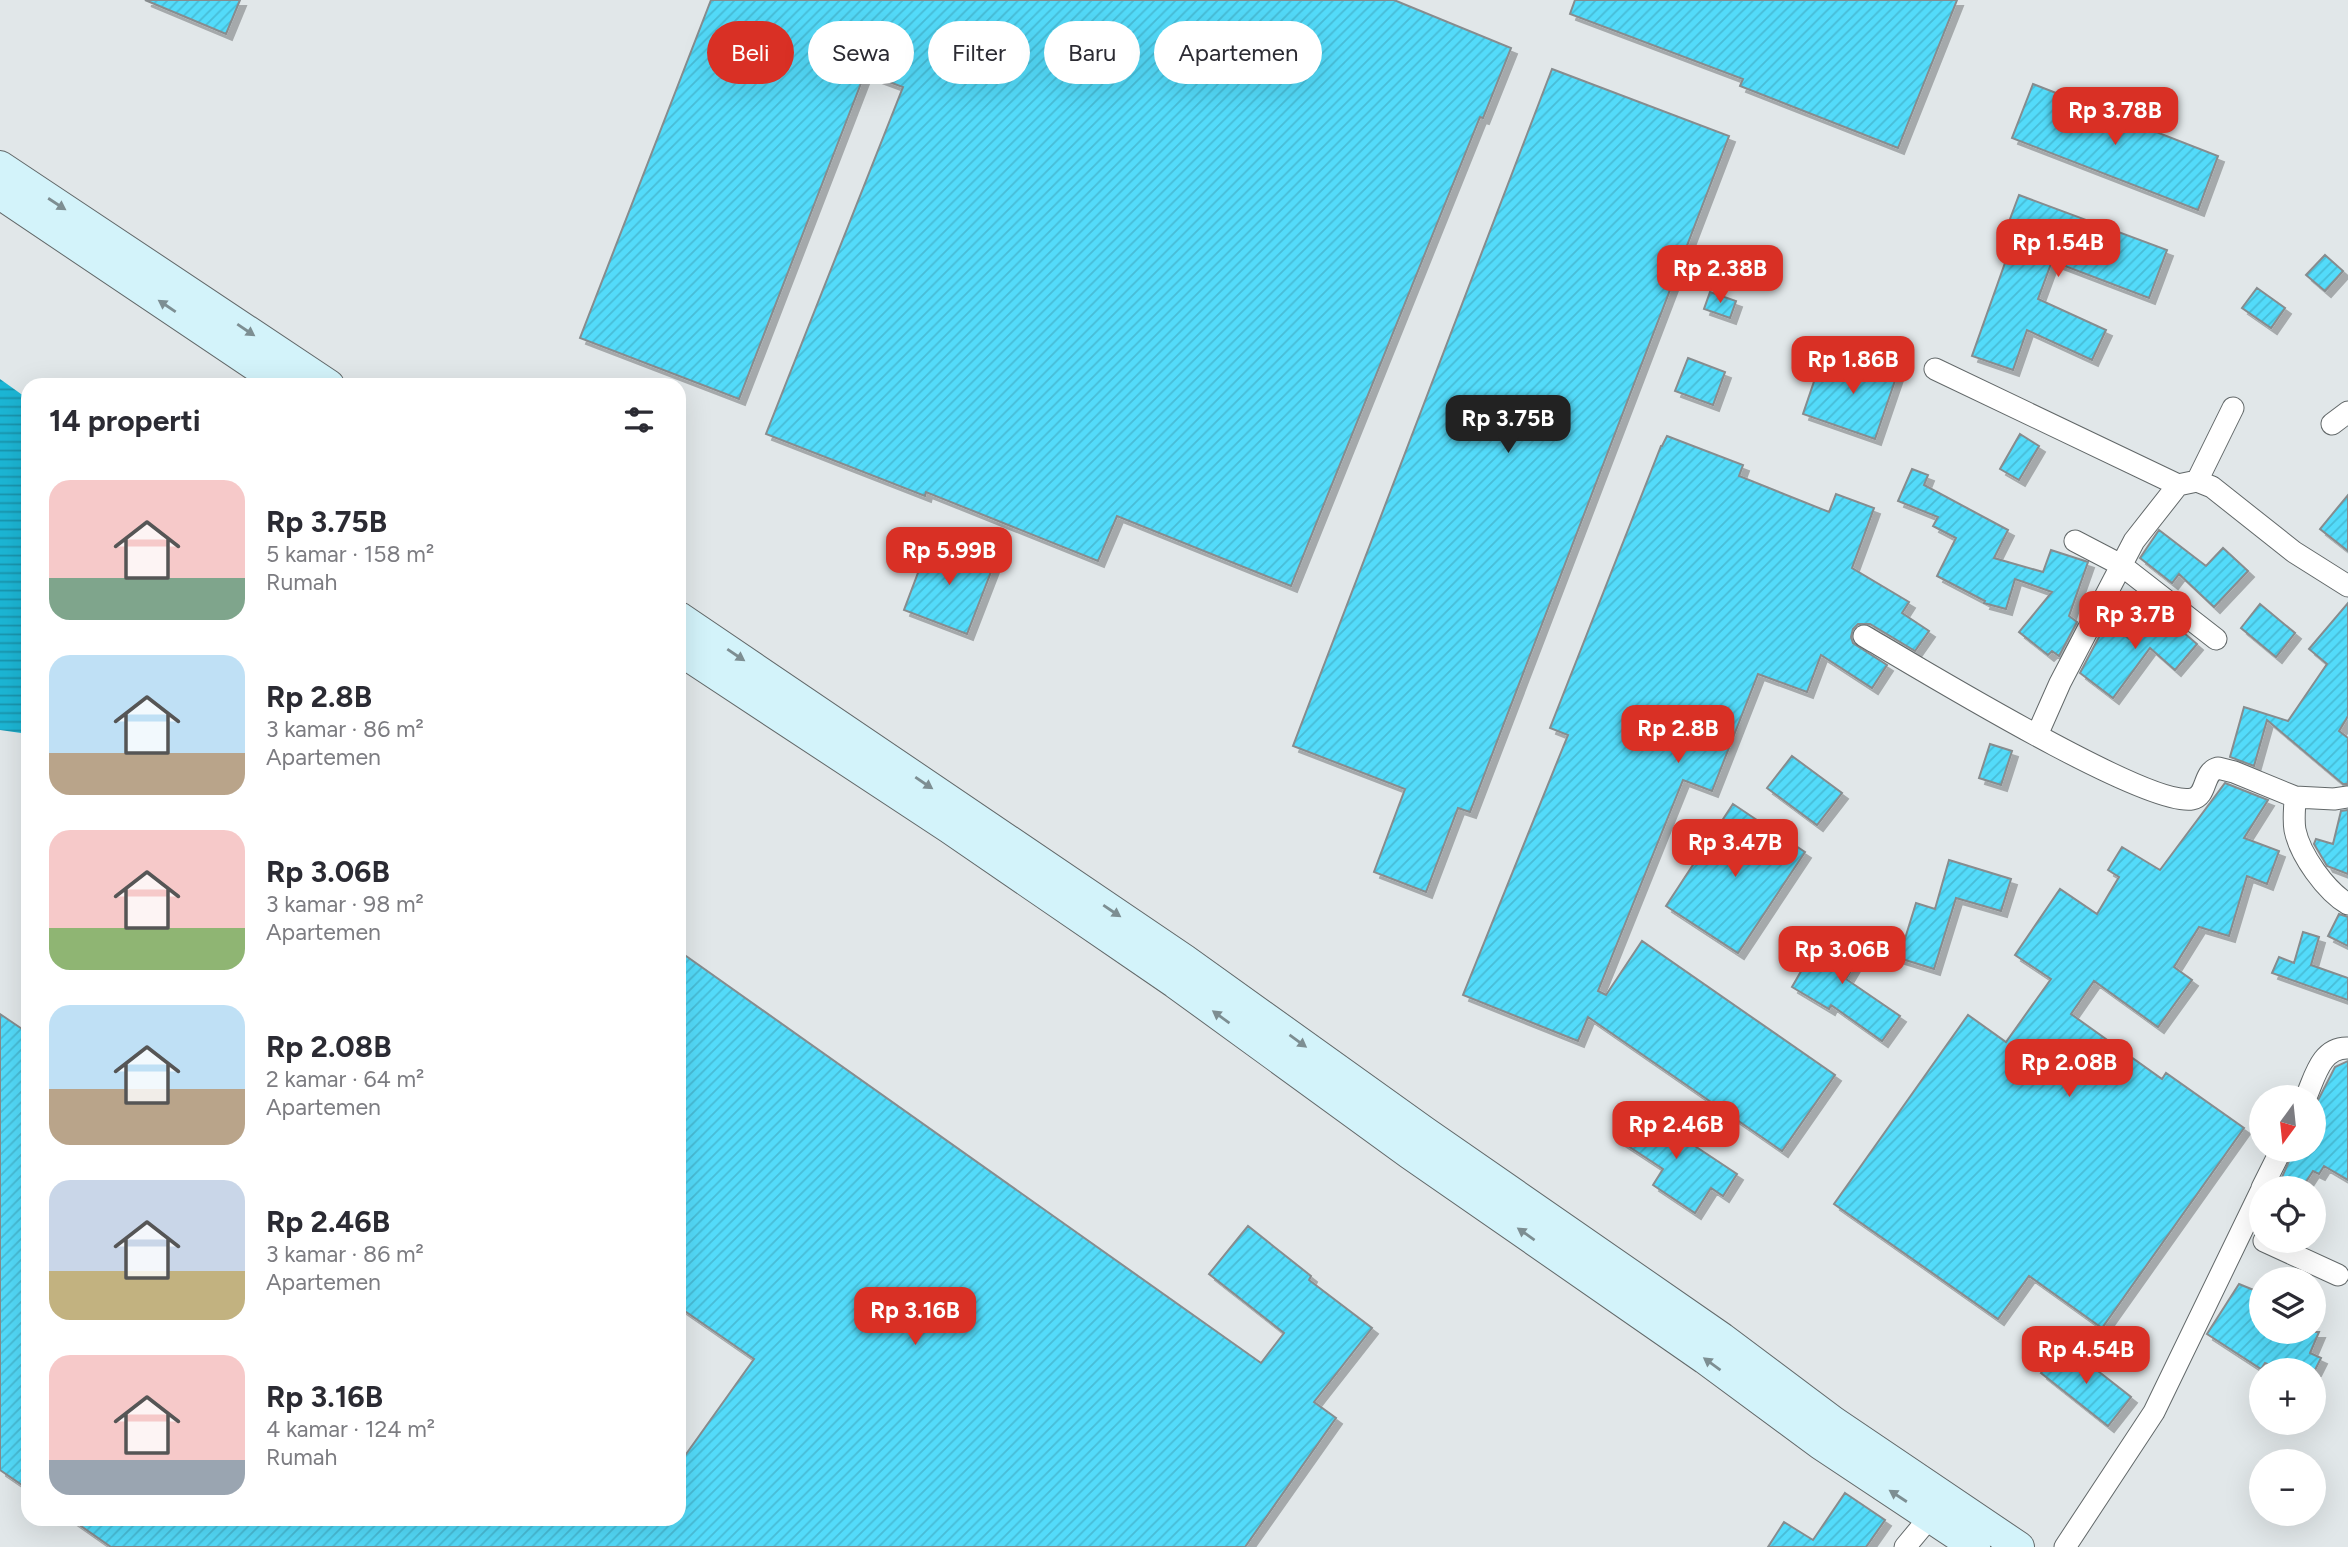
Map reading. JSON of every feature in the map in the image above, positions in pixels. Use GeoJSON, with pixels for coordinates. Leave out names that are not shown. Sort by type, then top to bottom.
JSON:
{"type":"FeatureCollection","features":[{"type":"Feature","properties":{"kind":"street"},"geometry":{"type":"LineString","coordinates":[[0,166],[318,378]]}},
{"type":"Feature","properties":{"kind":"street"},"geometry":{"type":"LineString","coordinates":[[0,194],[274,378]]}},
{"type":"Feature","properties":{"kind":"street"},"geometry":{"type":"LineString","coordinates":[[1935,369],[2188,483],[2211,487],[2294,552],[2348,586]]}},
{"type":"Feature","properties":{"kind":"street"},"geometry":{"type":"LineString","coordinates":[[2037,735],[2060,683],[2134,541],[2188,483],[2233,408]]}},
{"type":"Feature","properties":{"kind":"street"},"geometry":{"type":"LineString","coordinates":[[2075,541],[2121,565],[2216,639]]}},
{"type":"Feature","properties":{"kind":"street"},"geometry":{"type":"LineString","coordinates":[[686,622],[1185,960],[1722,1338],[1834,1422],[2019,1547]]}},
{"type":"Feature","properties":{"kind":"street"},"geometry":{"type":"LineString","coordinates":[[1864,636],[2037,735],[2157,792],[2192,799],[2198,796],[2209,774],[2218,768],[2295,797],[2348,797]]}},
{"type":"Feature","properties":{"kind":"street"},"geometry":{"type":"LineString","coordinates":[[686,655],[950,828],[1705,1359],[1820,1444],[1975,1547]]}},
{"type":"Feature","properties":{"kind":"street"},"geometry":{"type":"LineString","coordinates":[[2295,797],[2295,828],[2302,852],[2320,878],[2348,904]]}},
{"type":"Feature","properties":{"kind":"street"},"geometry":{"type":"LineString","coordinates":[[2312,1085],[2325,1056],[2332,1050],[2348,1048]]}},
{"type":"Feature","properties":{"kind":"street"},"geometry":{"type":"LineString","coordinates":[[2065,1547],[2154,1412],[2249,1249]]}},
{"type":"Feature","properties":{"kind":"street"},"geometry":{"type":"LineString","coordinates":[[2291,1253],[2338,1275]]}},
{"type":"Feature","properties":{"kind":"street"},"geometry":{"type":"LineString","coordinates":[[1905,1547],[1930,1517]]}},
{"type":"Feature","properties":{"kind":"water"},"geometry":{"type":"Polygon","coordinates":[[[0,379],[21,394],[21,733],[0,730],[0,379]]]}},
{"type":"Feature","properties":{"kind":"building"},"geometry":{"type":"Polygon","coordinates":[[[145,0],[240,0],[226,34],[145,0]]]}},
{"type":"Feature","properties":{"kind":"building"},"geometry":{"type":"Polygon","coordinates":[[[711,0],[1394,0],[1511,48],[1483,118],[1480,117],[1291,586],[1117,516],[1098,561],[926,492],[925,496],[766,434],[903,87],[895,84],[914,84],[914,21],[808,21],[808,84],[861,84],[739,399],[580,338],[711,0]]]}},
{"type":"Feature","properties":{"kind":"building"},"geometry":{"type":"Polygon","coordinates":[[[1575,0],[1957,0],[1898,148],[1740,86],[1743,79],[1570,14],[1575,0]]]}},
{"type":"Feature","properties":{"kind":"building"},"geometry":{"type":"Polygon","coordinates":[[[1552,69],[1729,136],[1470,812],[1458,808],[1426,892],[1374,872],[1405,789],[1293,746],[1552,69]]]}},
{"type":"Feature","properties":{"kind":"building"},"geometry":{"type":"Polygon","coordinates":[[[2033,84],[2218,156],[2198,210],[2012,138],[2033,84]]]}},
{"type":"Feature","properties":{"kind":"building"},"geometry":{"type":"Polygon","coordinates":[[[2019,195],[2167,250],[2149,298],[2052,261],[2038,299],[2106,330],[2092,360],[2027,330],[2013,370],[1972,356],[2011,246],[2001,243],[2019,195]]]}},
{"type":"Feature","properties":{"kind":"building"},"geometry":{"type":"Polygon","coordinates":[[[2325,255],[2343,271],[2325,291],[2306,275],[2325,255]]]}},
{"type":"Feature","properties":{"kind":"building"},"geometry":{"type":"Polygon","coordinates":[[[2257,288],[2285,308],[2271,328],[2242,308],[2257,288]]]}},
{"type":"Feature","properties":{"kind":"building"},"geometry":{"type":"Polygon","coordinates":[[[1710,292],[1736,301],[1730,318],[1704,309],[1710,292]]]}},
{"type":"Feature","properties":{"kind":"building"},"geometry":{"type":"Polygon","coordinates":[[[1869,356],[1900,366],[1875,439],[1803,414],[1821,361],[1863,374],[1869,356]]]}},
{"type":"Feature","properties":{"kind":"building"},"geometry":{"type":"Polygon","coordinates":[[[1688,358],[1725,372],[1713,405],[1675,391],[1688,358]]]}},
{"type":"Feature","properties":{"kind":"building"},"geometry":{"type":"Polygon","coordinates":[[[2020,434],[2039,446],[2019,480],[2000,469],[2020,434]]]}},
{"type":"Feature","properties":{"kind":"building"},"geometry":{"type":"Polygon","coordinates":[[[1667,436],[1743,465],[1739,476],[1829,512],[1836,494],[1874,508],[1852,568],[1909,602],[1902,613],[1929,631],[1915,651],[1870,624],[1858,624],[1853,629],[1853,643],[1887,665],[1872,688],[1821,655],[1807,692],[1758,674],[1712,791],[1683,780],[1598,991],[1606,995],[1642,941],[1835,1075],[1782,1151],[1588,1017],[1578,1041],[1463,995],[1568,735],[1550,728],[1667,436]]]}},
{"type":"Feature","properties":{"kind":"building"},"geometry":{"type":"Polygon","coordinates":[[[1912,469],[1928,475],[1924,485],[2008,530],[1994,558],[2043,572],[2051,550],[2088,562],[2069,616],[2077,622],[2059,656],[2052,651],[2048,655],[2019,632],[2052,592],[2015,579],[2006,609],[1984,603],[1985,601],[1937,576],[1956,538],[1933,526],[1938,517],[1898,501],[1912,469]]]}},
{"type":"Feature","properties":{"kind":"building"},"geometry":{"type":"Polygon","coordinates":[[[2348,495],[2348,551],[2320,529],[2348,495]]]}},
{"type":"Feature","properties":{"kind":"building"},"geometry":{"type":"Polygon","coordinates":[[[2159,530],[2206,566],[2223,548],[2248,571],[2214,607],[2179,574],[2172,583],[2140,558],[2159,530]]]}},
{"type":"Feature","properties":{"kind":"building"},"geometry":{"type":"Polygon","coordinates":[[[930,541],[994,564],[967,634],[904,610],[930,541]]]}},
{"type":"Feature","properties":{"kind":"building"},"geometry":{"type":"Polygon","coordinates":[[[2348,603],[2348,716],[2339,731],[2348,738],[2348,784],[2343,784],[2267,720],[2254,766],[2230,757],[2244,707],[2288,721],[2327,664],[2309,649],[2348,603]]]}},
{"type":"Feature","properties":{"kind":"building"},"geometry":{"type":"Polygon","coordinates":[[[2260,604],[2295,633],[2276,657],[2241,628],[2260,604]]]}},
{"type":"Feature","properties":{"kind":"building"},"geometry":{"type":"Polygon","coordinates":[[[2155,608],[2197,644],[2175,670],[2150,648],[2113,698],[2080,673],[2109,624],[2129,639],[2155,608]]]}},
{"type":"Feature","properties":{"kind":"building"},"geometry":{"type":"Polygon","coordinates":[[[1990,744],[2012,751],[2001,785],[1979,778],[1990,744]]]}},
{"type":"Feature","properties":{"kind":"building"},"geometry":{"type":"Polygon","coordinates":[[[1792,756],[1842,793],[1817,825],[1767,788],[1792,756]]]}},
{"type":"Feature","properties":{"kind":"building"},"geometry":{"type":"Polygon","coordinates":[[[2225,783],[2268,800],[2244,838],[2279,851],[2267,884],[2247,876],[2229,936],[2199,927],[2174,967],[2192,980],[2158,1027],[2094,981],[2071,1014],[2162,1079],[2166,1073],[2244,1128],[2102,1328],[2029,1276],[1998,1319],[1834,1204],[1968,1015],[2006,1042],[2051,979],[2015,955],[2060,889],[2097,914],[2119,877],[2108,870],[2122,847],[2160,870],[2225,783]]]}},
{"type":"Feature","properties":{"kind":"building"},"geometry":{"type":"Polygon","coordinates":[[[1733,804],[1805,852],[1738,953],[1666,906],[1733,804]]]}},
{"type":"Feature","properties":{"kind":"building"},"geometry":{"type":"Polygon","coordinates":[[[2348,810],[2348,874],[2327,866],[2314,844],[2316,839],[2333,844],[2341,811],[2348,810]]]}},
{"type":"Feature","properties":{"kind":"building"},"geometry":{"type":"Polygon","coordinates":[[[1949,860],[2011,879],[2001,911],[1956,898],[1934,969],[1899,958],[1916,903],[1935,909],[1949,860]]]}},
{"type":"Feature","properties":{"kind":"building"},"geometry":{"type":"Polygon","coordinates":[[[2339,914],[2348,917],[2348,946],[2328,936],[2339,914]]]}},
{"type":"Feature","properties":{"kind":"building"},"geometry":{"type":"Polygon","coordinates":[[[1825,930],[1862,952],[1846,979],[1900,1016],[1882,1041],[1831,1005],[1829,1009],[1792,987],[1825,930]]]}},
{"type":"Feature","properties":{"kind":"building"},"geometry":{"type":"Polygon","coordinates":[[[2303,932],[2319,937],[2311,965],[2348,978],[2348,1000],[2272,973],[2279,957],[2294,963],[2303,932]]]}},
{"type":"Feature","properties":{"kind":"building"},"geometry":{"type":"Polygon","coordinates":[[[686,956],[1261,1363],[1284,1333],[1209,1274],[1248,1226],[1311,1276],[1309,1280],[1372,1328],[1314,1402],[1336,1418],[1245,1547],[111,1547],[81,1526],[686,1526],[686,1454],[754,1359],[686,1312],[686,956]]]}},
{"type":"Feature","properties":{"kind":"building"},"geometry":{"type":"Polygon","coordinates":[[[0,1014],[21,1028],[21,1484],[0,1470],[0,1014]]]}},
{"type":"Feature","properties":{"kind":"building"},"geometry":{"type":"Polygon","coordinates":[[[2348,1061],[2348,1180],[2324,1166],[2319,1174],[2313,1171],[2310,1176],[2282,1176],[2289,1162],[2326,1162],[2326,1085],[2335,1067],[2348,1061]]]}},
{"type":"Feature","properties":{"kind":"building"},"geometry":{"type":"Polygon","coordinates":[[[1636,1107],[1737,1174],[1723,1196],[1711,1188],[1695,1213],[1653,1185],[1663,1169],[1616,1138],[1636,1107]]]}},
{"type":"Feature","properties":{"kind":"building"},"geometry":{"type":"Polygon","coordinates":[[[2239,1284],[2249,1288],[2249,1344],[2314,1344],[2310,1353],[2321,1358],[2249,1358],[2249,1361],[2207,1334],[2239,1284]]]}},
{"type":"Feature","properties":{"kind":"building"},"geometry":{"type":"Polygon","coordinates":[[[2062,1346],[2131,1397],[2108,1426],[2041,1373],[2062,1346]]]}},
{"type":"Feature","properties":{"kind":"building"},"geometry":{"type":"Polygon","coordinates":[[[1845,1493],[1885,1520],[1866,1547],[1768,1547],[1784,1522],[1813,1540],[1845,1493]]]}}]}
